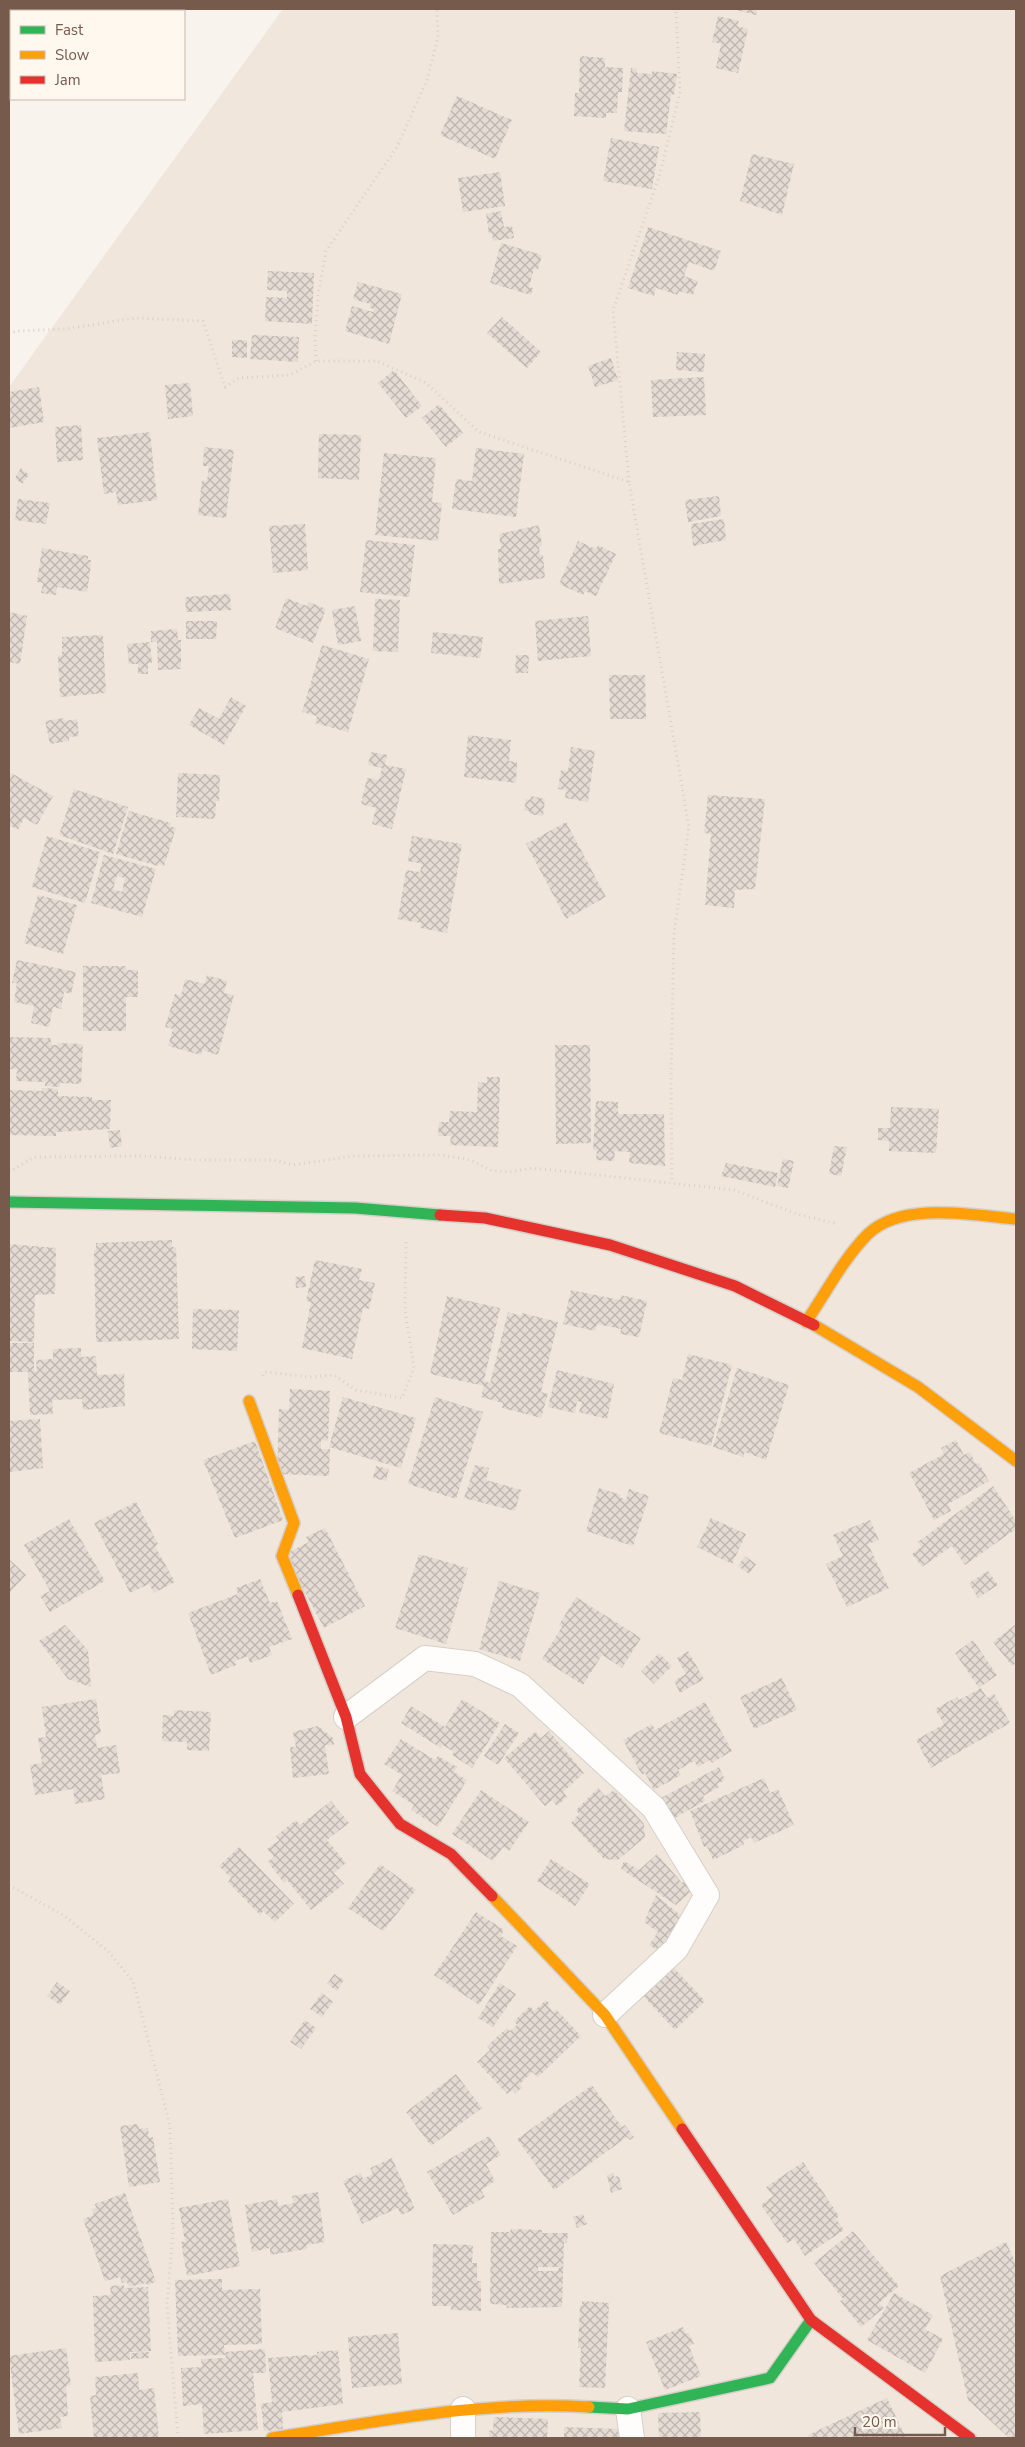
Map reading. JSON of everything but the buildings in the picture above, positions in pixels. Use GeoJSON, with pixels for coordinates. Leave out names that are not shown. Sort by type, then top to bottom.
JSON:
{"type":"FeatureCollection","features":[{"type":"Feature","properties":{"kind":"street"},"geometry":{"type":"LineString","coordinates":[[9,1202],[355,1208],[485,1218],[610,1245],[735,1286],[806,1322],[918,1387],[1016,1461]]}},
{"type":"Feature","properties":{"kind":"street"},"geometry":{"type":"LineString","coordinates":[[806,1322],[869,1232],[900,1215],[937,1212],[1016,1219]]}},
{"type":"Feature","properties":{"kind":"street"},"geometry":{"type":"LineString","coordinates":[[249,1401],[294,1524],[282,1556],[346,1718],[360,1774],[400,1824],[451,1854],[605,2015],[811,2320],[970,2438]]}},
{"type":"Feature","properties":{"kind":"street"},"geometry":{"type":"LineString","coordinates":[[346,1718],[424,1658],[475,1664],[520,1685],[654,1808],[707,1895],[676,1949],[605,2015]]}},
{"type":"Feature","properties":{"kind":"street"},"geometry":{"type":"LineString","coordinates":[[272,2438],[463,2408],[548,2404],[628,2409],[770,2378],[811,2320]]}},
{"type":"Feature","properties":{"kind":"street"},"geometry":{"type":"LineString","coordinates":[[463,2408],[463,2438]]}},
{"type":"Feature","properties":{"kind":"street"},"geometry":{"type":"LineString","coordinates":[[628,2409],[632,2438]]}},
{"type":"Feature","properties":{"kind":"path"},"geometry":{"type":"LineString","coordinates":[[316,361],[315,337],[318,296],[326,251],[397,148],[427,80],[438,37],[437,9]]}},
{"type":"Feature","properties":{"kind":"path"},"geometry":{"type":"LineString","coordinates":[[672,1182],[674,933],[690,827],[629,482],[613,310],[659,177],[680,93],[676,9]]}},
{"type":"Feature","properties":{"kind":"path"},"geometry":{"type":"LineString","coordinates":[[9,334],[16,331],[66,329],[134,318],[203,321],[225,387],[239,378],[290,375],[316,361],[377,361],[426,383],[479,432],[629,482]]}},
{"type":"Feature","properties":{"kind":"path"},"geometry":{"type":"LineString","coordinates":[[9,1173],[34,1157],[141,1156],[196,1160],[274,1160],[293,1165],[352,1156],[441,1155],[471,1160],[490,1170],[508,1172],[533,1168],[734,1190],[798,1214],[869,1232]]}},
{"type":"Feature","properties":{"kind":"path"},"geometry":{"type":"LineString","coordinates":[[249,1401],[265,1372],[310,1377],[334,1375],[356,1390],[402,1398],[414,1368],[405,1311],[407,1212]]}},
{"type":"Feature","properties":{"kind":"path"},"geometry":{"type":"LineString","coordinates":[[9,1885],[63,1915],[108,1951],[133,1981],[170,2126],[173,2230],[167,2304],[178,2438]]}},
{"type":"Feature","properties":{"kind":"path"},"geometry":{"type":"LineString","coordinates":[[9,2434],[10,2438]]}},
{"type":"Feature","properties":{"kind":"shaded area"},"geometry":{"type":"Polygon","coordinates":[[[283,9],[1016,9],[1016,2438],[9,2438],[9,387],[283,9]]]}},
{"type":"Feature","properties":{"kind":"traffic: fast"},"geometry":{"type":"LineString","coordinates":[[9,1202],[355,1208],[440,1215]]}},
{"type":"Feature","properties":{"kind":"traffic: fast"},"geometry":{"type":"LineString","coordinates":[[589,2407],[628,2409],[770,2378],[811,2320]]}},
{"type":"Feature","properties":{"kind":"traffic: slow"},"geometry":{"type":"LineString","coordinates":[[806,1322],[851,1254],[868,1234],[882,1224],[899,1217],[939,1213],[959,1213],[1016,1219]]}},
{"type":"Feature","properties":{"kind":"traffic: slow"},"geometry":{"type":"LineString","coordinates":[[814,1325],[918,1387],[1016,1461]]}},
{"type":"Feature","properties":{"kind":"traffic: slow"},"geometry":{"type":"LineString","coordinates":[[249,1401],[294,1523],[282,1556],[298,1595]]}},
{"type":"Feature","properties":{"kind":"traffic: slow"},"geometry":{"type":"LineString","coordinates":[[492,1896],[605,2015],[682,2129]]}},
{"type":"Feature","properties":{"kind":"traffic: slow"},"geometry":{"type":"LineString","coordinates":[[272,2438],[390,2419],[469,2410],[509,2407],[589,2407]]}},
{"type":"Feature","properties":{"kind":"traffic: jam"},"geometry":{"type":"LineString","coordinates":[[440,1215],[485,1218],[610,1245],[735,1286],[814,1325]]}},
{"type":"Feature","properties":{"kind":"traffic: jam"},"geometry":{"type":"LineString","coordinates":[[298,1595],[346,1717],[360,1774],[400,1824],[451,1854],[492,1896]]}},
{"type":"Feature","properties":{"kind":"traffic: jam"},"geometry":{"type":"LineString","coordinates":[[682,2129],[811,2320],[970,2438]]}}]}
